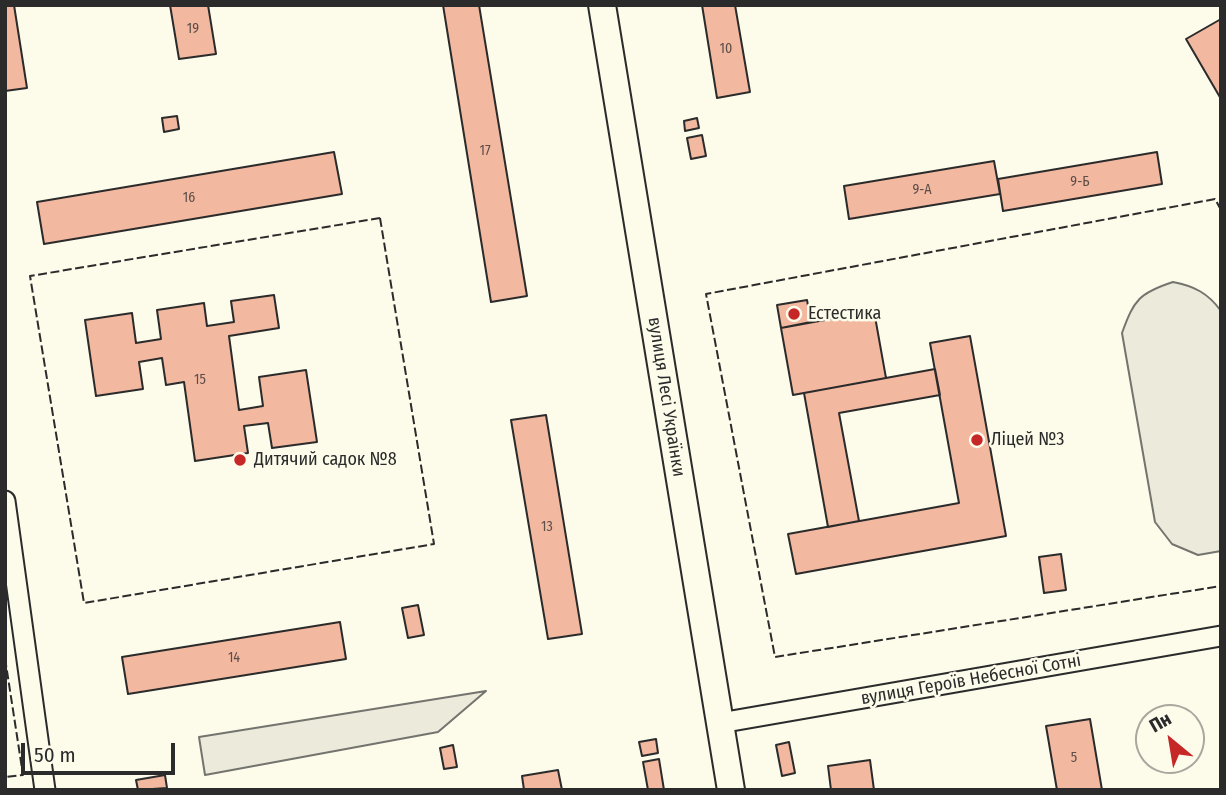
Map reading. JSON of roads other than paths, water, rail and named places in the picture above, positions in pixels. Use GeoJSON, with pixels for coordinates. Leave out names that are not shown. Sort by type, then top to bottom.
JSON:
{"type":"FeatureCollection","features":[{"type":"Feature","properties":{"kind":"main road","name":"вулиця Лесі Українки"},"geometry":{"type":"LineString","coordinates":[[602,5],[731,790]]}},
{"type":"Feature","properties":{"kind":"street"},"geometry":{"type":"LineString","coordinates":[[5,501],[45,790]]}},
{"type":"Feature","properties":{"kind":"street","name":"вулиця Героїв Небесної Сотні"},"geometry":{"type":"LineString","coordinates":[[720,723],[1221,636]]}},
{"type":"Feature","properties":{"kind":"place","name":"Естестика"},"geometry":{"type":"Point","coordinates":[794,314]}},
{"type":"Feature","properties":{"kind":"place","name":"Ліцей №3"},"geometry":{"type":"Point","coordinates":[977,440]}},
{"type":"Feature","properties":{"kind":"place","name":"Дитячий садок №8"},"geometry":{"type":"Point","coordinates":[240,460]}}]}
